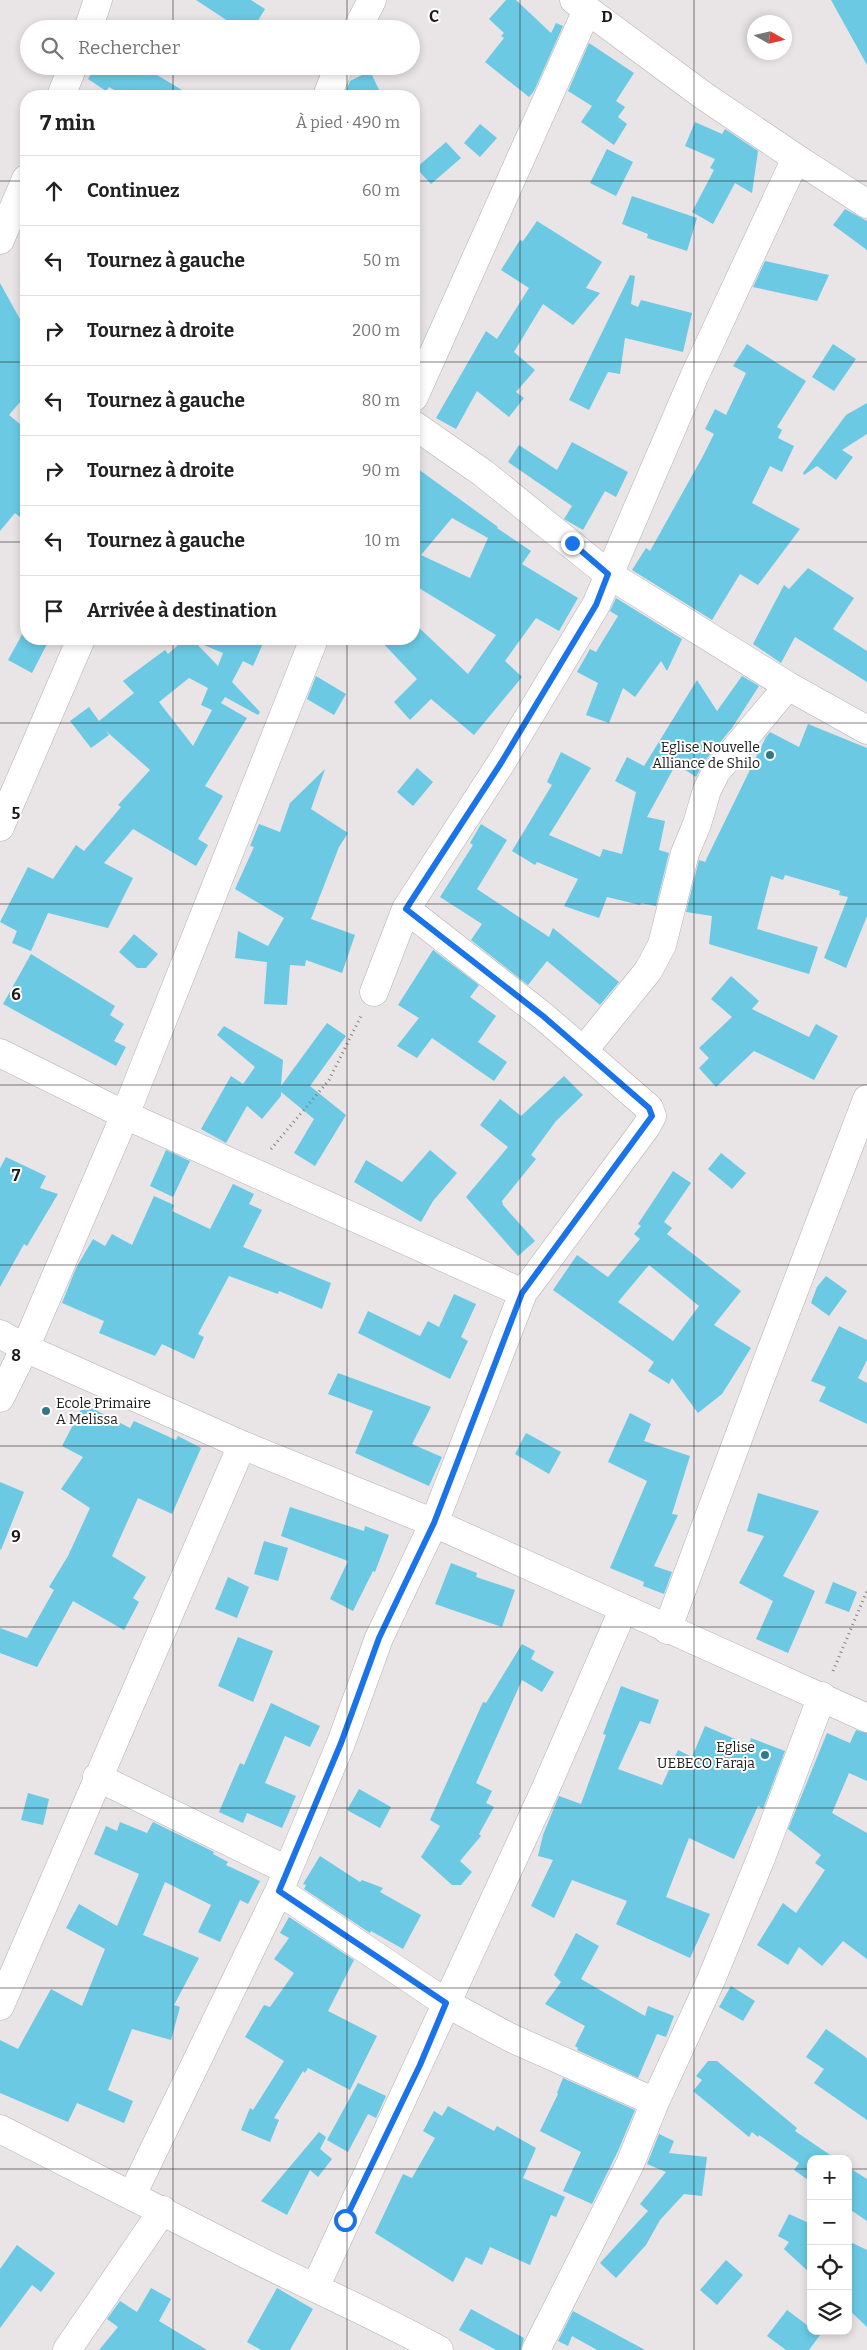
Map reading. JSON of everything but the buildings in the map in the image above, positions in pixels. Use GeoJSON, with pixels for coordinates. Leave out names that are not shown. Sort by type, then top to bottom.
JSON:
{"type":"FeatureCollection","features":[{"type":"Feature","properties":{"kind":"street"},"geometry":{"type":"LineString","coordinates":[[91,20],[98,0]]}},
{"type":"Feature","properties":{"kind":"street"},"geometry":{"type":"LineString","coordinates":[[362,20],[372,0]]}},
{"type":"Feature","properties":{"kind":"street"},"geometry":{"type":"LineString","coordinates":[[420,383],[581,5],[704,96],[867,204]]}},
{"type":"Feature","properties":{"kind":"street"},"geometry":{"type":"LineString","coordinates":[[63,90],[69,75]]}},
{"type":"Feature","properties":{"kind":"street"},"geometry":{"type":"LineString","coordinates":[[329,90],[335,75]]}},
{"type":"Feature","properties":{"kind":"street"},"geometry":{"type":"LineString","coordinates":[[374,992],[406,909],[501,763],[596,605],[694,377],[796,158]]}},
{"type":"Feature","properties":{"kind":"street"},"geometry":{"type":"LineString","coordinates":[[0,240],[17,195]]}},
{"type":"Feature","properties":{"kind":"street"},"geometry":{"type":"LineString","coordinates":[[420,429],[483,473],[608,574],[788,686],[867,730]]}},
{"type":"Feature","properties":{"kind":"street"},"geometry":{"type":"LineString","coordinates":[[0,826],[78,645]]}},
{"type":"Feature","properties":{"kind":"street"},"geometry":{"type":"LineString","coordinates":[[0,1398],[25,1348],[125,1115],[312,645]]}},
{"type":"Feature","properties":{"kind":"street"},"geometry":{"type":"LineString","coordinates":[[584,1051],[648,971],[662,945],[685,853],[697,824],[707,790],[716,772],[788,686]]}},
{"type":"Feature","properties":{"kind":"street"},"geometry":{"type":"LineString","coordinates":[[132,2195],[283,1880],[341,1743],[379,1638],[434,1523],[522,1293],[652,1116],[649,1108],[543,1016],[406,909]]}},
{"type":"Feature","properties":{"kind":"street"},"geometry":{"type":"LineString","coordinates":[[0,1053],[125,1115],[522,1293]]}},
{"type":"Feature","properties":{"kind":"street"},"geometry":{"type":"LineString","coordinates":[[668,1630],[754,1394],[867,1099]]}},
{"type":"Feature","properties":{"kind":"street"},"geometry":{"type":"LineString","coordinates":[[0,1334],[25,1348],[242,1445],[434,1523],[623,1610],[822,1696],[867,1718]]}},
{"type":"Feature","properties":{"kind":"street"},"geometry":{"type":"LineString","coordinates":[[0,2006],[97,1777],[242,1445]]}},
{"type":"Feature","properties":{"kind":"street"},"geometry":{"type":"LineString","coordinates":[[315,2288],[345,2220],[420,2065],[446,2003],[544,1790],[623,1610]]}},
{"type":"Feature","properties":{"kind":"street"},"geometry":{"type":"LineString","coordinates":[[536,2350],[630,2164],[655,2102],[714,1972],[761,1858],[822,1696]]}},
{"type":"Feature","properties":{"kind":"street"},"geometry":{"type":"LineString","coordinates":[[97,1777],[283,1880],[446,2003],[509,2037],[655,2102]]}},
{"type":"Feature","properties":{"kind":"street"},"geometry":{"type":"LineString","coordinates":[[0,2130],[403,2330],[439,2350]]}},
{"type":"Feature","properties":{"kind":"street"},"geometry":{"type":"LineString","coordinates":[[67,2350],[163,2210]]}},
{"type":"Feature","properties":{"kind":"path"},"geometry":{"type":"LineString","coordinates":[[251,1172],[329,1080],[374,992]]}},
{"type":"Feature","properties":{"kind":"path"},"geometry":{"type":"LineString","coordinates":[[822,1696],[867,1591]]}},
{"type":"Feature","properties":{"kind":"place","name":"Eglise Nouvelle Alliance de Shilo"},"geometry":{"type":"Point","coordinates":[770,755]}},
{"type":"Feature","properties":{"kind":"place","name":"Ecole Primaire A Melissa"},"geometry":{"type":"Point","coordinates":[46,1411]}},
{"type":"Feature","properties":{"kind":"place","name":"Eglise UEBECO Faraja"},"geometry":{"type":"Point","coordinates":[765,1755]}},
{"type":"Feature","properties":{"kind":"route"},"geometry":{"type":"LineString","coordinates":[[345,2220],[420,2065],[446,2003],[279,1891],[341,1743],[379,1638],[434,1523],[522,1293],[646,1127],[652,1116],[649,1108],[543,1016],[406,909],[501,763],[596,605],[608,574],[572,543]]}}]}
